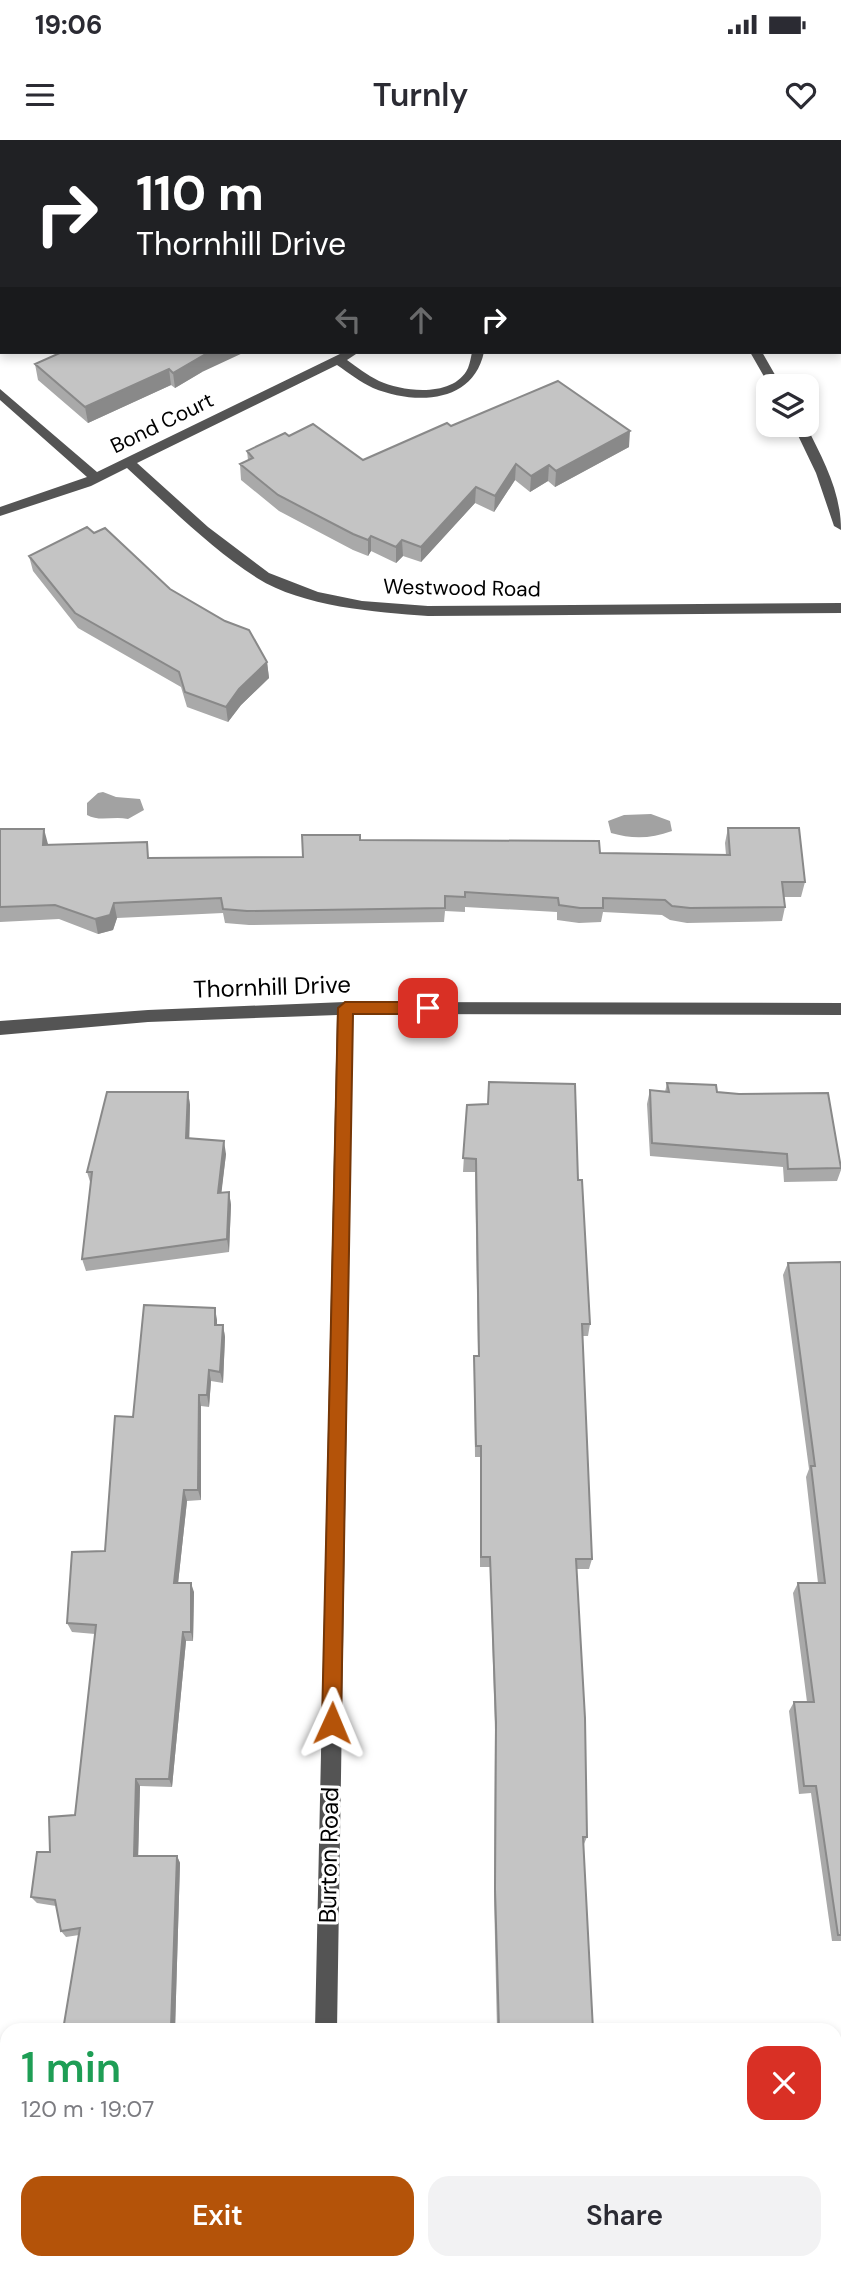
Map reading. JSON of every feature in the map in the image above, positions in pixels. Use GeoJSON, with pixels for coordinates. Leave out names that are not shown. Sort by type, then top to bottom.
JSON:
{"type":"FeatureCollection","features":[{"type":"Feature","properties":{"kind":"street","name":"Bond Court"},"geometry":{"type":"LineString","coordinates":[[0,512],[96,478],[348,354]]}},
{"type":"Feature","properties":{"kind":"street"},"geometry":{"type":"LineString","coordinates":[[337,359],[376,384],[414,394],[456,387],[471,375],[478,364],[478,354]]}},
{"type":"Feature","properties":{"kind":"street"},"geometry":{"type":"LineString","coordinates":[[757,354],[769,374]]}},
{"type":"Feature","properties":{"kind":"street"},"geometry":{"type":"LineString","coordinates":[[0,393],[96,478]]}},
{"type":"Feature","properties":{"kind":"street"},"geometry":{"type":"LineString","coordinates":[[805,437],[822,473],[841,526]]}},
{"type":"Feature","properties":{"kind":"street","name":"Westwood Road"},"geometry":{"type":"LineString","coordinates":[[128,462],[203,530],[264,576],[315,596],[362,606],[428,611],[841,608]]}},
{"type":"Feature","properties":{"kind":"street","name":"Thornhill Drive"},"geometry":{"type":"LineString","coordinates":[[0,1028],[148,1016],[345,1008],[841,1009]]}},
{"type":"Feature","properties":{"kind":"street","name":"Burton Road"},"geometry":{"type":"LineString","coordinates":[[326,2023],[345,1008]]}},
{"type":"Feature","properties":{"kind":"shaded area"},"geometry":{"type":"Polygon","coordinates":[[[103,792],[116,797],[140,799],[144,810],[128,819],[96,818],[87,815],[87,803],[103,792]]]}},
{"type":"Feature","properties":{"kind":"shaded area"},"geometry":{"type":"Polygon","coordinates":[[[651,814],[670,821],[672,831],[641,837],[611,833],[608,821],[624,815],[651,814]]]}},
{"type":"Feature","properties":{"kind":"building"},"geometry":{"type":"Polygon","coordinates":[[[58,354],[206,354],[173,373],[169,369],[85,407],[35,364],[58,354]]]}},
{"type":"Feature","properties":{"kind":"building"},"geometry":{"type":"Polygon","coordinates":[[[558,381],[630,431],[556,471],[549,465],[531,476],[516,464],[495,496],[476,487],[421,547],[402,540],[396,547],[371,536],[368,540],[353,534],[278,495],[240,464],[253,458],[247,451],[285,433],[289,436],[313,424],[363,460],[447,423],[451,426],[558,381]]]}},
{"type":"Feature","properties":{"kind":"building"},"geometry":{"type":"Polygon","coordinates":[[[87,527],[94,533],[105,528],[170,589],[225,621],[249,630],[267,662],[239,689],[226,707],[185,692],[179,672],[75,613],[29,556],[87,527]]]}},
{"type":"Feature","properties":{"kind":"building"},"geometry":{"type":"Polygon","coordinates":[[[728,828],[799,828],[805,882],[782,882],[785,907],[690,908],[672,906],[665,900],[603,898],[603,908],[580,908],[559,905],[558,898],[465,892],[465,897],[445,896],[445,908],[247,911],[223,909],[221,898],[114,903],[110,915],[95,919],[55,905],[0,907],[0,829],[44,829],[43,845],[147,842],[148,858],[303,857],[302,835],[360,835],[360,840],[599,841],[600,853],[730,855],[728,828]]]}},
{"type":"Feature","properties":{"kind":"building"},"geometry":{"type":"Polygon","coordinates":[[[489,1082],[575,1084],[578,1180],[582,1180],[590,1324],[582,1324],[592,1559],[576,1559],[585,1718],[587,1837],[583,1837],[593,2023],[499,2023],[495,1889],[496,1722],[490,1557],[481,1557],[481,1446],[476,1446],[474,1356],[479,1356],[476,1159],[463,1158],[467,1105],[488,1104],[489,1082]]]}},
{"type":"Feature","properties":{"kind":"building"},"geometry":{"type":"Polygon","coordinates":[[[667,1083],[716,1085],[717,1092],[739,1094],[828,1093],[841,1168],[788,1169],[787,1154],[652,1143],[650,1090],[669,1092],[667,1083]]]}},
{"type":"Feature","properties":{"kind":"building"},"geometry":{"type":"Polygon","coordinates":[[[107,1092],[188,1092],[186,1138],[224,1141],[218,1193],[229,1192],[227,1239],[82,1259],[92,1172],[87,1172],[107,1092]]]}},
{"type":"Feature","properties":{"kind":"building"},"geometry":{"type":"Polygon","coordinates":[[[841,1262],[841,1935],[838,1935],[816,1786],[804,1786],[794,1702],[814,1702],[798,1583],[825,1583],[811,1466],[815,1466],[788,1263],[841,1262]]]}},
{"type":"Feature","properties":{"kind":"building"},"geometry":{"type":"Polygon","coordinates":[[[144,1305],[215,1308],[215,1325],[223,1325],[220,1372],[209,1370],[207,1395],[199,1395],[198,1490],[184,1490],[174,1583],[191,1583],[191,1632],[183,1632],[169,1779],[136,1779],[134,1856],[177,1856],[171,2023],[64,2023],[80,1928],[61,1931],[55,1900],[31,1897],[37,1852],[50,1852],[49,1817],[75,1815],[96,1625],[67,1623],[72,1552],[105,1551],[115,1416],[133,1417],[144,1305]]]}},
{"type":"Feature","properties":{"kind":"route"},"geometry":{"type":"LineString","coordinates":[[332,1723],[345,1008],[428,1008]]}}]}
